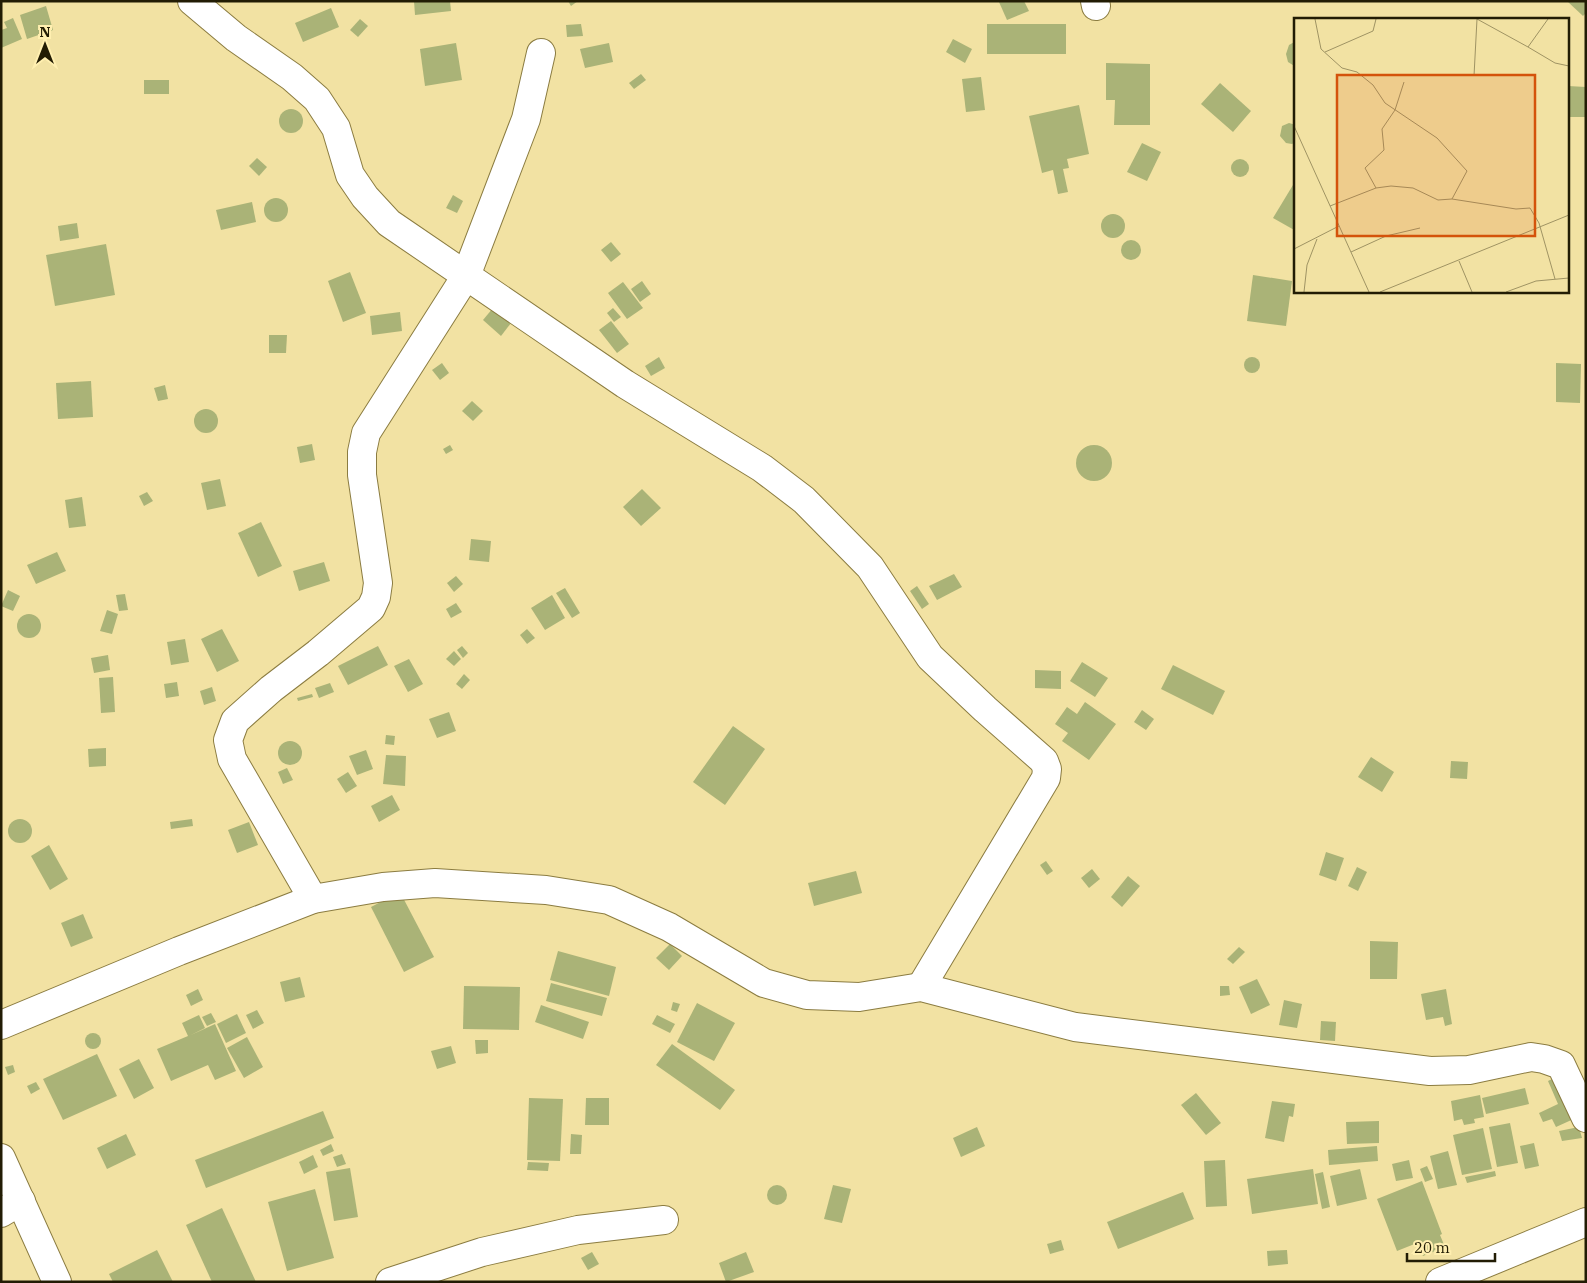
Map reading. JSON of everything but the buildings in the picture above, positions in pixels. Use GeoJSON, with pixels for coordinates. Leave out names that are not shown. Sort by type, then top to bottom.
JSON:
{"type":"FeatureCollection","features":[{"type":"Feature","properties":{"kind":"street"},"geometry":{"type":"LineString","coordinates":[[192,1],[236,38],[292,77],[317,99],[336,128],[350,175],[365,196],[389,223],[625,384],[762,468],[804,500],[870,567],[930,657],[1044,761],[1047,769],[1046,778],[921,987]]}},
{"type":"Feature","properties":{"kind":"street"},"geometry":{"type":"LineString","coordinates":[[312,899],[232,759],[228,740],[235,721],[371,608],[376,596],[378,583],[362,474],[362,452],[366,433],[466,276],[526,119],[541,53]]}},
{"type":"Feature","properties":{"kind":"street"},"geometry":{"type":"LineString","coordinates":[[1,1025],[179,951],[312,899],[383,887],[435,883],[546,890],[609,900],[669,926],[764,983],[808,995],[859,998],[921,987],[1075,1027],[1430,1071],[1469,1070],[1531,1057],[1544,1059],[1561,1065],[1586,1118]]}},
{"type":"Feature","properties":{"kind":"street"},"geometry":{"type":"LineString","coordinates":[[1,1158],[11,1207],[57,1282]]}},
{"type":"Feature","properties":{"kind":"street"},"geometry":{"type":"LineString","coordinates":[[390,1282],[482,1252],[578,1230],[664,1220]]}},
{"type":"Feature","properties":{"kind":"street"},"geometry":{"type":"LineString","coordinates":[[1440,1282],[1586,1222]]}}]}
